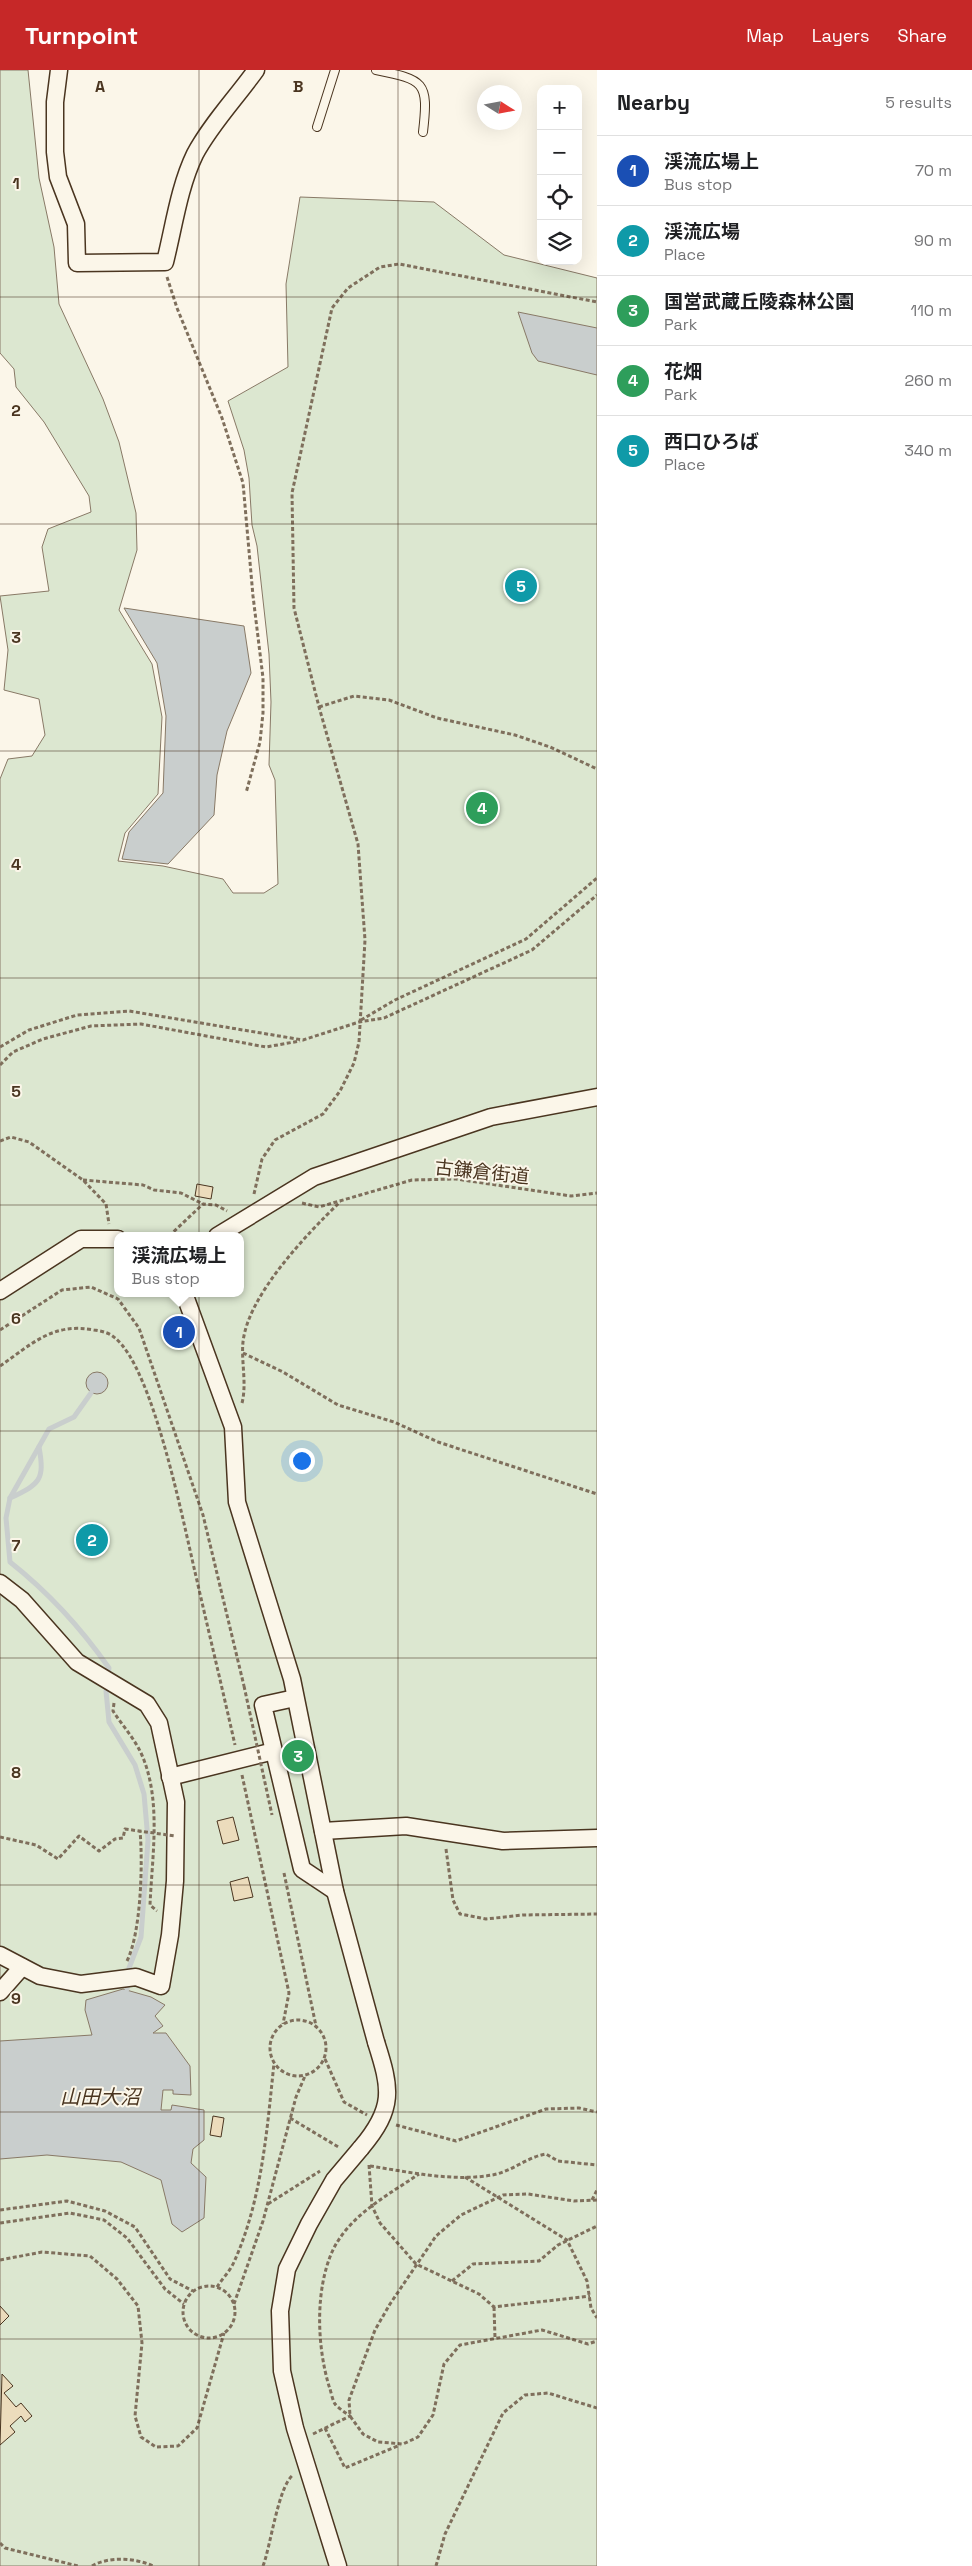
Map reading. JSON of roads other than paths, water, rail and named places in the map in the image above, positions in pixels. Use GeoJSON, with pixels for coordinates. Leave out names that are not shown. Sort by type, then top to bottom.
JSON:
{"type":"FeatureCollection","features":[{"type":"Feature","properties":{"kind":"street"},"geometry":{"type":"LineString","coordinates":[[59,70],[55,102],[57,128],[55,152],[58,177],[76,224],[77,263],[165,262],[180,196],[195,155],[228,106],[256,70]]}},
{"type":"Feature","properties":{"kind":"street"},"geometry":{"type":"LineString","coordinates":[[225,1232],[314,1177],[491,1117],[597,1097]]}},
{"type":"Feature","properties":{"kind":"street"},"geometry":{"type":"LineString","coordinates":[[0,1291],[81,1239],[114,1238]]}},
{"type":"Feature","properties":{"kind":"street"},"geometry":{"type":"LineString","coordinates":[[185,1297],[233,1427],[237,1502],[295,1698],[335,1891],[388,2084],[387,2105],[373,2134],[343,2170],[322,2202],[287,2269],[280,2311],[282,2370],[306,2463],[338,2566]]}},
{"type":"Feature","properties":{"kind":"street"},"geometry":{"type":"LineString","coordinates":[[0,1583],[22,1600],[77,1662],[147,1704],[159,1723],[176,1802],[172,1923],[161,1986],[125,1979],[81,1984],[40,1976],[0,1955]]}},
{"type":"Feature","properties":{"kind":"street"},"geometry":{"type":"LineString","coordinates":[[295,1698],[263,1706],[302,1869],[335,1891]]}},
{"type":"Feature","properties":{"kind":"street"},"geometry":{"type":"LineString","coordinates":[[170,1777],[274,1751]]}},
{"type":"Feature","properties":{"kind":"street"},"geometry":{"type":"LineString","coordinates":[[323,1831],[406,1826],[503,1841],[597,1838]]}},
{"type":"Feature","properties":{"kind":"street"},"geometry":{"type":"LineString","coordinates":[[0,1992],[22,1967]]}},
{"type":"Feature","properties":{"kind":"lane"},"geometry":{"type":"LineString","coordinates":[[317,127],[334,70]]}},
{"type":"Feature","properties":{"kind":"lane"},"geometry":{"type":"LineString","coordinates":[[376,70],[408,77],[423,88],[427,101],[423,132]]}},
{"type":"Feature","properties":{"kind":"water"},"geometry":{"type":"Polygon","coordinates":[[[518,312],[597,328],[597,375],[538,361],[532,353],[518,312]]]}},
{"type":"Feature","properties":{"kind":"water"},"geometry":{"type":"Polygon","coordinates":[[[124,608],[244,626],[251,673],[227,731],[217,775],[214,815],[168,864],[122,859],[129,832],[163,793],[166,716],[157,663],[124,608]]]}},
{"type":"Feature","properties":{"kind":"water"},"geometry":{"type":"Polygon","coordinates":[[[97,1372],[105,1375],[108,1383],[105,1391],[97,1394],[89,1391],[86,1383],[89,1375],[97,1372]]]}},
{"type":"Feature","properties":{"kind":"water","name":"山田大沼"},"geometry":{"type":"Polygon","coordinates":[[[123,1989],[151,1997],[165,2005],[155,2016],[163,2026],[153,2033],[166,2033],[190,2066],[191,2095],[173,2094],[173,2090],[163,2090],[161,2110],[171,2110],[172,2105],[204,2110],[204,2140],[193,2149],[191,2163],[206,2177],[204,2218],[182,2232],[172,2224],[161,2180],[121,2162],[47,2155],[0,2159],[0,2041],[92,2035],[85,2010],[86,2000],[123,1989]]]}},
{"type":"Feature","properties":{"kind":"waterway"},"geometry":{"type":"LineString","coordinates":[[91,1393],[74,1417],[49,1429],[10,1498],[6,1518],[10,1562],[51,1598],[75,1625],[109,1668],[108,1674]]}},
{"type":"Feature","properties":{"kind":"waterway"},"geometry":{"type":"LineString","coordinates":[[10,1498],[28,1489],[38,1480],[41,1467],[39,1447]]}},
{"type":"Feature","properties":{"kind":"waterway"},"geometry":{"type":"LineString","coordinates":[[106,1691],[109,1722],[135,1765],[144,1794],[148,1840],[141,1937],[129,1968],[127,1989]]}},
{"type":"Feature","properties":{"kind":"place","name":"西口ひろば"},"geometry":{"type":"Point","coordinates":[521,586]}},
{"type":"Feature","properties":{"kind":"place","name":"花畑"},"geometry":{"type":"Point","coordinates":[482,808]}},
{"type":"Feature","properties":{"kind":"place","name":"渓流広場上"},"geometry":{"type":"Point","coordinates":[179,1332]}},
{"type":"Feature","properties":{"kind":"place","name":"渓流広場"},"geometry":{"type":"Point","coordinates":[92,1540]}},
{"type":"Feature","properties":{"kind":"place","name":"国営武蔵丘陵森林公園"},"geometry":{"type":"Point","coordinates":[298,1756]}}]}
